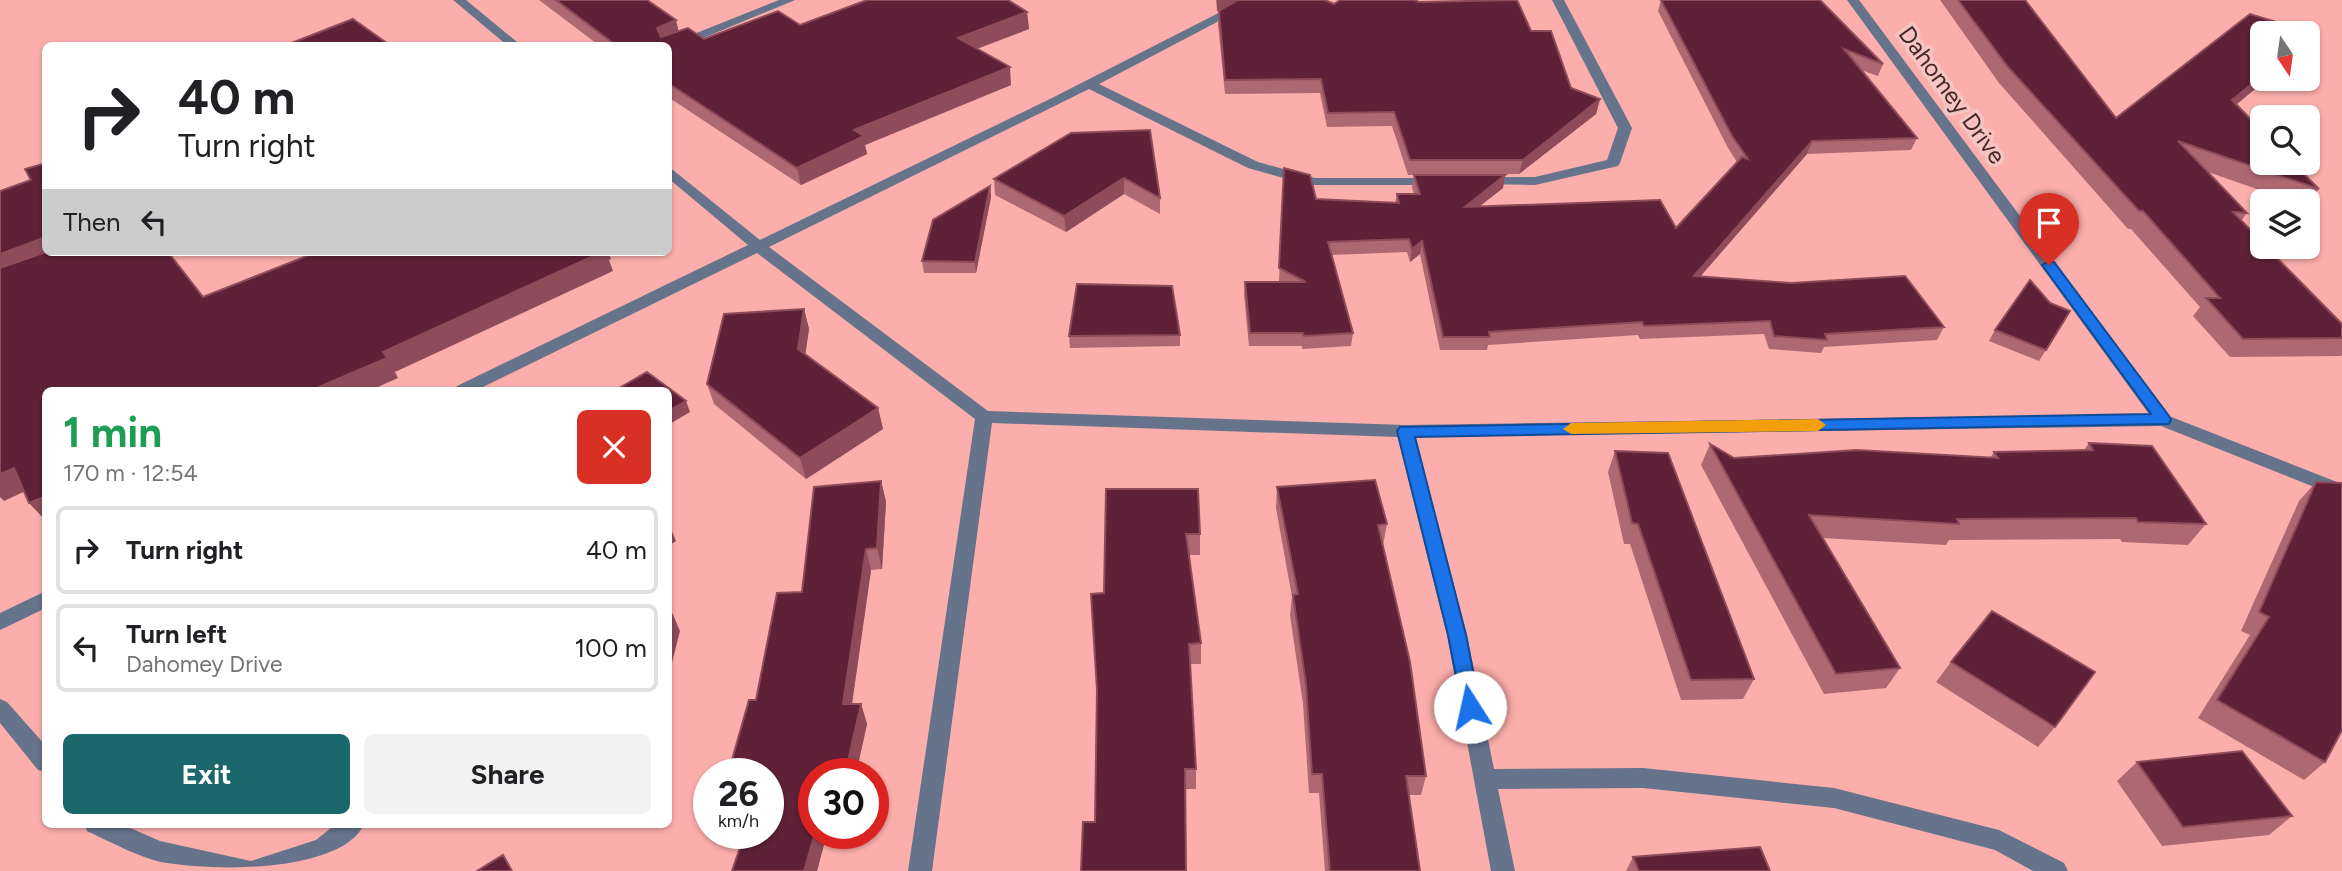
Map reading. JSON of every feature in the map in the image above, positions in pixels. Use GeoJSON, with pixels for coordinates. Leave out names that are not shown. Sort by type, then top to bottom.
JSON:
{"type":"FeatureCollection","features":[{"type":"Feature","properties":{"kind":"street"},"geometry":{"type":"LineString","coordinates":[[459,0],[511,42]]}},
{"type":"Feature","properties":{"kind":"street"},"geometry":{"type":"LineString","coordinates":[[672,46],[789,0]]}},
{"type":"Feature","properties":{"kind":"street"},"geometry":{"type":"LineString","coordinates":[[469,387],[1091,85],[1253,0]]}},
{"type":"Feature","properties":{"kind":"street"},"geometry":{"type":"LineString","coordinates":[[1091,85],[1253,165],[1314,182],[1535,181],[1614,163],[1625,128],[1558,0]]}},
{"type":"Feature","properties":{"kind":"street","name":"Dahomey Drive"},"geometry":{"type":"LineString","coordinates":[[1853,0],[2163,420]]}},
{"type":"Feature","properties":{"kind":"street"},"geometry":{"type":"LineString","coordinates":[[672,173],[757,245],[984,417],[1405,431],[2163,420],[2342,491]]}},
{"type":"Feature","properties":{"kind":"street"},"geometry":{"type":"LineString","coordinates":[[920,871],[984,417]]}},
{"type":"Feature","properties":{"kind":"street"},"geometry":{"type":"LineString","coordinates":[[1405,431],[1457,635],[1503,871]]}},
{"type":"Feature","properties":{"kind":"street"},"geometry":{"type":"LineString","coordinates":[[0,622],[42,602]]}},
{"type":"Feature","properties":{"kind":"street"},"geometry":{"type":"LineString","coordinates":[[0,708],[42,759]]}},
{"type":"Feature","properties":{"kind":"street"},"geometry":{"type":"LineString","coordinates":[[1483,779],[1643,778],[1834,798],[1999,841],[2056,871]]}},
{"type":"Feature","properties":{"kind":"street"},"geometry":{"type":"LineString","coordinates":[[104,828],[158,851],[248,871]]}},
{"type":"Feature","properties":{"kind":"street"},"geometry":{"type":"LineString","coordinates":[[254,871],[323,849],[348,828]]}},
{"type":"Feature","properties":{"kind":"building"},"geometry":{"type":"Polygon","coordinates":[[[556,0],[647,0],[676,20],[657,28],[661,37],[688,28],[704,39],[778,11],[800,25],[867,0],[1008,0],[1027,12],[958,38],[1010,67],[854,130],[864,136],[797,168],[672,86],[672,42],[612,42],[556,0]]]}},
{"type":"Feature","properties":{"kind":"building"},"geometry":{"type":"Polygon","coordinates":[[[1238,0],[1325,0],[1334,4],[1340,0],[1517,0],[1531,31],[1551,31],[1571,88],[1600,99],[1523,160],[1410,160],[1394,112],[1328,113],[1321,79],[1225,80],[1219,11],[1238,0]]]}},
{"type":"Feature","properties":{"kind":"building"},"geometry":{"type":"Polygon","coordinates":[[[1661,0],[1820,0],[1883,64],[1844,49],[1917,138],[1812,141],[1694,276],[1791,283],[1905,276],[1944,327],[1825,334],[1827,340],[1774,336],[1770,321],[1644,326],[1642,322],[1489,332],[1490,337],[1443,337],[1422,241],[1412,249],[1409,239],[1328,242],[1353,333],[1304,336],[1303,333],[1250,333],[1245,282],[1306,282],[1279,268],[1284,168],[1310,175],[1316,199],[1399,203],[1397,194],[1420,194],[1414,175],[1505,175],[1465,207],[1660,200],[1676,228],[1742,157],[1748,159],[1732,136],[1661,0]]]}},
{"type":"Feature","properties":{"kind":"building"},"geometry":{"type":"Polygon","coordinates":[[[1958,0],[2025,0],[2116,118],[2250,14],[2273,21],[2250,21],[2250,85],[2232,100],[2250,119],[2250,166],[2178,141],[2247,213],[2233,212],[2250,230],[2250,259],[2278,259],[2342,324],[2342,338],[2243,339],[2206,298],[2220,298],[2008,67],[1958,0]]]}},
{"type":"Feature","properties":{"kind":"building"},"geometry":{"type":"Polygon","coordinates":[[[353,19],[385,42],[294,42],[353,19]]]}},
{"type":"Feature","properties":{"kind":"building"},"geometry":{"type":"Polygon","coordinates":[[[1150,130],[1160,198],[1124,178],[1064,216],[994,179],[1071,133],[1150,130]]]}},
{"type":"Feature","properties":{"kind":"building"},"geometry":{"type":"Polygon","coordinates":[[[42,164],[42,238],[0,254],[0,191],[31,180],[25,169],[42,164]]]}},
{"type":"Feature","properties":{"kind":"building"},"geometry":{"type":"Polygon","coordinates":[[[2278,175],[2305,175],[2319,189],[2278,175]]]}},
{"type":"Feature","properties":{"kind":"building"},"geometry":{"type":"Polygon","coordinates":[[[990,186],[975,262],[922,261],[933,220],[990,186]]]}},
{"type":"Feature","properties":{"kind":"building"},"geometry":{"type":"Polygon","coordinates":[[[42,253],[42,256],[171,256],[203,297],[307,256],[593,256],[383,352],[387,358],[319,387],[42,387],[42,498],[29,503],[14,468],[0,474],[0,268],[42,253]]]}},
{"type":"Feature","properties":{"kind":"building"},"geometry":{"type":"Polygon","coordinates":[[[2030,280],[2050,303],[2070,311],[2046,350],[1995,330],[2030,280]]]}},
{"type":"Feature","properties":{"kind":"building"},"geometry":{"type":"Polygon","coordinates":[[[1077,284],[1172,286],[1180,335],[1069,336],[1077,284]]]}},
{"type":"Feature","properties":{"kind":"building"},"geometry":{"type":"Polygon","coordinates":[[[804,309],[798,349],[878,408],[800,458],[707,384],[724,314],[804,309]]]}},
{"type":"Feature","properties":{"kind":"building"},"geometry":{"type":"Polygon","coordinates":[[[647,372],[667,387],[621,387],[647,372]]]}},
{"type":"Feature","properties":{"kind":"building"},"geometry":{"type":"Polygon","coordinates":[[[672,391],[686,401],[672,409],[672,391]]]}},
{"type":"Feature","properties":{"kind":"building"},"geometry":{"type":"Polygon","coordinates":[[[2089,443],[2152,446],[2206,524],[2138,522],[2136,518],[1957,519],[1959,524],[1809,515],[1900,668],[1836,674],[1710,444],[1734,458],[1857,450],[1998,458],[1994,452],[2093,450],[2089,443]]]}},
{"type":"Feature","properties":{"kind":"building"},"geometry":{"type":"Polygon","coordinates":[[[1615,451],[1668,453],[1754,679],[1691,680],[1638,524],[1632,523],[1615,451]]]}},
{"type":"Feature","properties":{"kind":"building"},"geometry":{"type":"Polygon","coordinates":[[[1375,480],[1387,524],[1378,525],[1410,662],[1426,776],[1406,776],[1420,871],[1330,871],[1322,774],[1312,774],[1306,684],[1293,595],[1298,594],[1277,487],[1375,480]]]}},
{"type":"Feature","properties":{"kind":"building"},"geometry":{"type":"Polygon","coordinates":[[[881,481],[877,548],[866,549],[843,704],[861,704],[849,758],[798,758],[798,849],[810,849],[804,871],[732,871],[740,849],[784,849],[784,758],[733,758],[749,700],[756,700],[777,593],[802,592],[814,487],[881,481]]]}},
{"type":"Feature","properties":{"kind":"building"},"geometry":{"type":"Polygon","coordinates":[[[2316,482],[2342,483],[2342,730],[2325,762],[2217,700],[2269,617],[2259,612],[2316,482]]]}},
{"type":"Feature","properties":{"kind":"building"},"geometry":{"type":"Polygon","coordinates":[[[1106,489],[1198,489],[1200,534],[1186,534],[1201,643],[1189,644],[1196,769],[1185,769],[1186,871],[1081,871],[1083,822],[1095,822],[1097,690],[1091,594],[1104,593],[1106,489]]]}},
{"type":"Feature","properties":{"kind":"building"},"geometry":{"type":"Polygon","coordinates":[[[1992,611],[2095,672],[2055,727],[1951,662],[1992,611]]]}},
{"type":"Feature","properties":{"kind":"building"},"geometry":{"type":"Polygon","coordinates":[[[2242,751],[2292,816],[2183,827],[2137,762],[2242,751]]]}},
{"type":"Feature","properties":{"kind":"building"},"geometry":{"type":"Polygon","coordinates":[[[1760,847],[1770,871],[1639,871],[1633,857],[1760,847]]]}},
{"type":"Feature","properties":{"kind":"building"},"geometry":{"type":"Polygon","coordinates":[[[503,855],[512,871],[477,871],[503,855]]]}},
{"type":"Feature","properties":{"kind":"slow traffic"},"geometry":{"type":"LineString","coordinates":[[1571,429],[1818,425]]}},
{"type":"Feature","properties":{"kind":"route"},"geometry":{"type":"LineString","coordinates":[[1470,707],[1457,635],[1405,431],[2163,420],[2049,265]]}}]}
